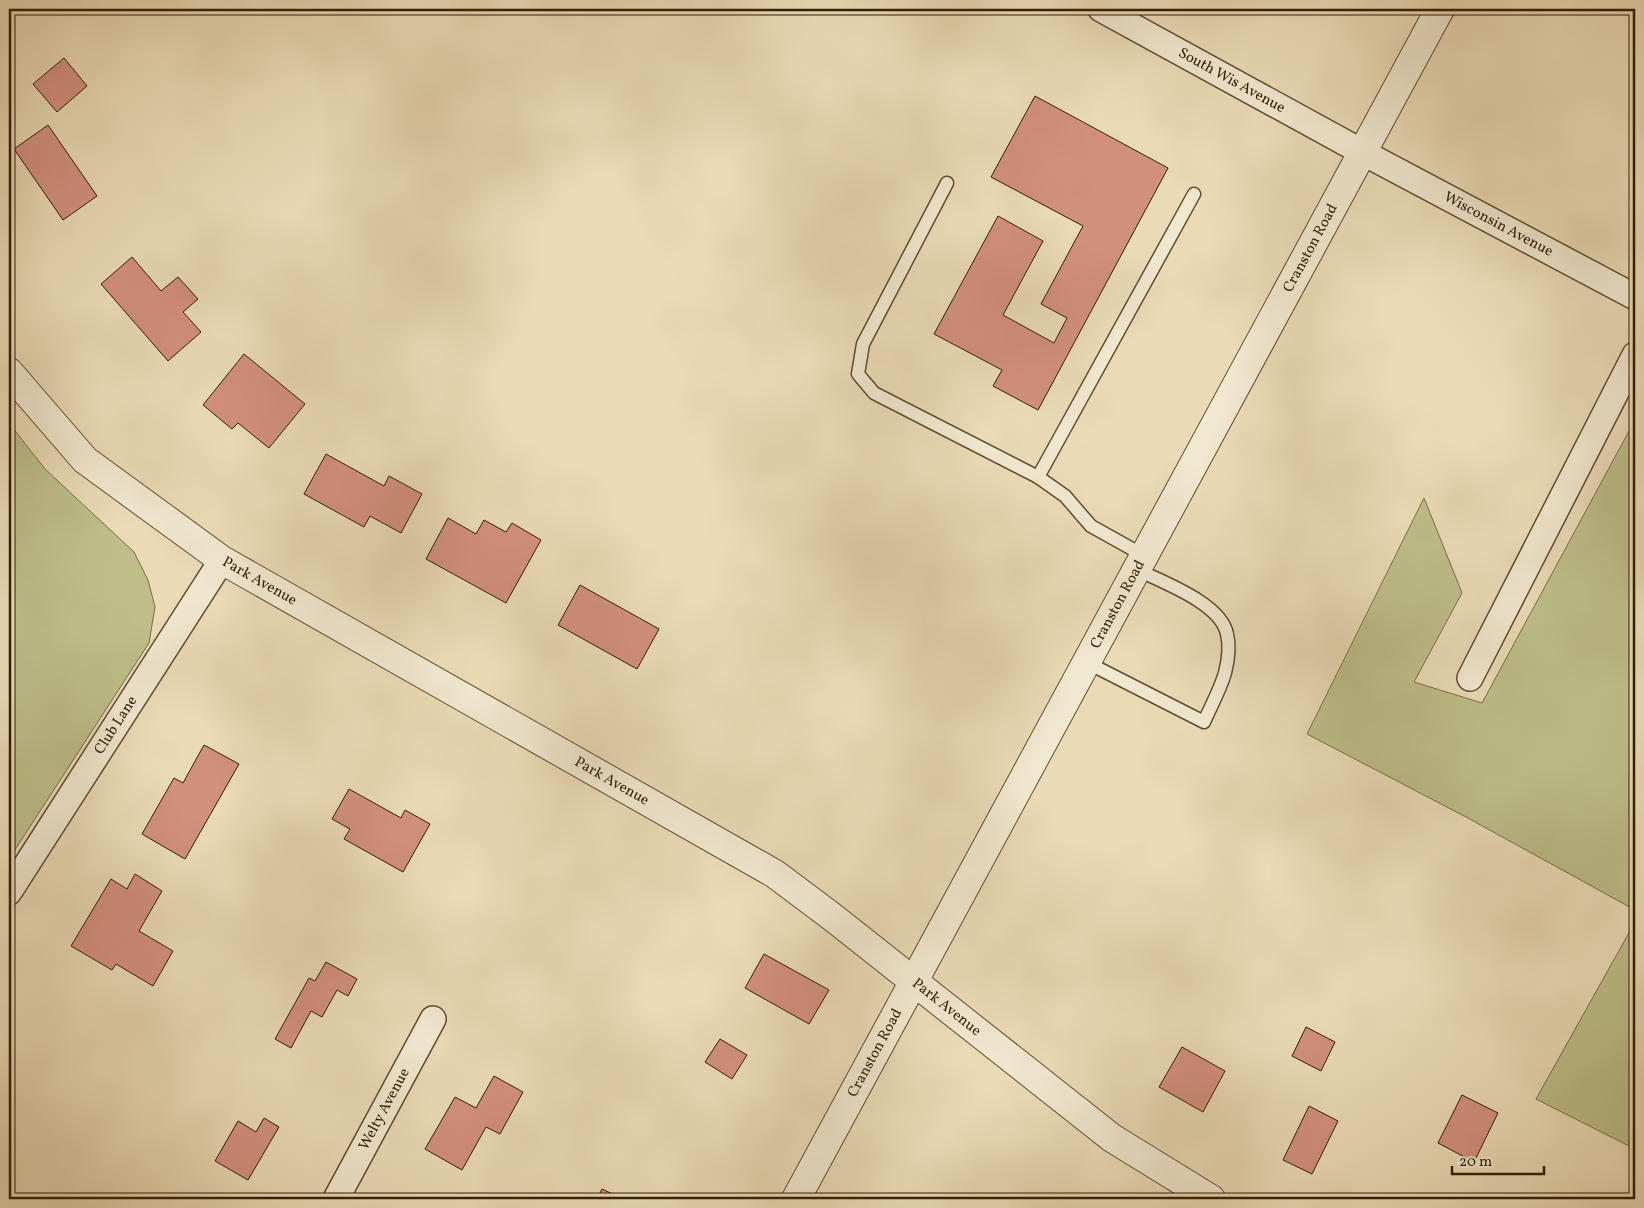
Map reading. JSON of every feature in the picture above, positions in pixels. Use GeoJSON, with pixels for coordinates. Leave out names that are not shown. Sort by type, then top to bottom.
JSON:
{"type":"FeatureCollection","features":[{"type":"Feature","properties":{"kind":"street","name":"South Wis Avenue"},"geometry":{"type":"LineString","coordinates":[[1101,9],[1362,152]]}},
{"type":"Feature","properties":{"kind":"street","name":"Cranston Road"},"geometry":{"type":"LineString","coordinates":[[796,1199],[1139,562],[1440,9]]}},
{"type":"Feature","properties":{"kind":"street","name":"Wisconsin Avenue"},"geometry":{"type":"LineString","coordinates":[[1362,152],[1635,297]]}},
{"type":"Feature","properties":{"kind":"street"},"geometry":{"type":"LineString","coordinates":[[1470,678],[1635,355]]}},
{"type":"Feature","properties":{"kind":"street","name":"Park Avenue"},"geometry":{"type":"LineString","coordinates":[[9,372],[85,460],[222,560],[774,874],[831,916],[1112,1138],[1211,1199]]}},
{"type":"Feature","properties":{"kind":"street","name":"Club Lane"},"geometry":{"type":"LineString","coordinates":[[9,892],[222,560]]}},
{"type":"Feature","properties":{"kind":"street","name":"Welty Avenue"},"geometry":{"type":"LineString","coordinates":[[336,1199],[433,1019]]}},
{"type":"Feature","properties":{"kind":"lane"},"geometry":{"type":"LineString","coordinates":[[947,183],[863,344],[858,374],[874,394],[1038,477],[1065,496],[1090,526],[1139,562],[1211,609],[1221,621],[1227,633],[1228,649],[1225,672],[1204,722],[1086,662]]}},
{"type":"Feature","properties":{"kind":"lane"},"geometry":{"type":"LineString","coordinates":[[1038,477],[1194,194]]}},
{"type":"Feature","properties":{"kind":"green space"},"geometry":{"type":"Polygon","coordinates":[[[1635,420],[1635,910],[1466,817],[1307,734],[1424,498],[1462,593],[1414,682],[1482,703],[1635,420]]]}},
{"type":"Feature","properties":{"kind":"green space"},"geometry":{"type":"Polygon","coordinates":[[[9,423],[45,469],[134,552],[148,580],[155,607],[149,643],[9,859],[9,423]]]}},
{"type":"Feature","properties":{"kind":"green space"},"geometry":{"type":"Polygon","coordinates":[[[1635,922],[1635,1149],[1536,1099],[1635,922]]]}},
{"type":"Feature","properties":{"kind":"building"},"geometry":{"type":"Polygon","coordinates":[[[64,58],[87,86],[57,112],[33,84],[64,58]]]}},
{"type":"Feature","properties":{"kind":"building"},"geometry":{"type":"Polygon","coordinates":[[[1035,96],[1168,168],[1038,410],[993,386],[1002,370],[934,334],[998,216],[1043,241],[1003,315],[1054,343],[1067,318],[1041,304],[1083,226],[991,177],[1035,96]]]}},
{"type":"Feature","properties":{"kind":"building"},"geometry":{"type":"Polygon","coordinates":[[[48,125],[97,196],[63,220],[14,149],[48,125]]]}},
{"type":"Feature","properties":{"kind":"building"},"geometry":{"type":"Polygon","coordinates":[[[132,257],[161,291],[178,277],[198,299],[183,312],[201,332],[168,361],[101,284],[132,257]]]}},
{"type":"Feature","properties":{"kind":"building"},"geometry":{"type":"Polygon","coordinates":[[[244,354],[305,404],[269,448],[238,423],[232,429],[203,405],[244,354]]]}},
{"type":"Feature","properties":{"kind":"building"},"geometry":{"type":"Polygon","coordinates":[[[326,454],[384,486],[389,476],[422,494],[401,533],[370,516],[364,527],[304,494],[326,454]]]}},
{"type":"Feature","properties":{"kind":"building"},"geometry":{"type":"Polygon","coordinates":[[[448,518],[476,534],[484,520],[506,532],[512,523],[541,540],[506,603],[426,559],[448,518]]]}},
{"type":"Feature","properties":{"kind":"building"},"geometry":{"type":"Polygon","coordinates":[[[580,585],[659,629],[637,669],[558,625],[580,585]]]}},
{"type":"Feature","properties":{"kind":"building"},"geometry":{"type":"Polygon","coordinates":[[[204,745],[239,764],[185,859],[142,834],[174,778],[183,783],[204,745]]]}},
{"type":"Feature","properties":{"kind":"building"},"geometry":{"type":"Polygon","coordinates":[[[349,789],[401,818],[405,810],[430,824],[403,872],[344,839],[350,829],[332,819],[349,789]]]}},
{"type":"Feature","properties":{"kind":"building"},"geometry":{"type":"Polygon","coordinates":[[[135,874],[162,891],[139,931],[173,951],[153,986],[116,964],[112,970],[71,946],[111,879],[127,889],[135,874]]]}},
{"type":"Feature","properties":{"kind":"building"},"geometry":{"type":"Polygon","coordinates":[[[764,954],[829,990],[809,1024],[745,988],[764,954]]]}},
{"type":"Feature","properties":{"kind":"building"},"geometry":{"type":"Polygon","coordinates":[[[326,962],[357,979],[348,996],[337,990],[322,1017],[311,1011],[291,1048],[275,1039],[309,978],[315,981],[326,962]]]}},
{"type":"Feature","properties":{"kind":"building"},"geometry":{"type":"Polygon","coordinates":[[[1306,1027],[1335,1042],[1321,1071],[1292,1056],[1306,1027]]]}},
{"type":"Feature","properties":{"kind":"building"},"geometry":{"type":"Polygon","coordinates":[[[720,1039],[747,1055],[732,1079],[705,1062],[720,1039]]]}},
{"type":"Feature","properties":{"kind":"building"},"geometry":{"type":"Polygon","coordinates":[[[1182,1047],[1225,1071],[1203,1112],[1159,1087],[1182,1047]]]}},
{"type":"Feature","properties":{"kind":"building"},"geometry":{"type":"Polygon","coordinates":[[[494,1076],[523,1092],[500,1134],[486,1127],[462,1170],[425,1149],[455,1097],[476,1108],[494,1076]]]}},
{"type":"Feature","properties":{"kind":"building"},"geometry":{"type":"Polygon","coordinates":[[[1462,1095],[1498,1113],[1474,1162],[1438,1143],[1462,1095]]]}},
{"type":"Feature","properties":{"kind":"building"},"geometry":{"type":"Polygon","coordinates":[[[1309,1106],[1338,1121],[1312,1174],[1283,1160],[1309,1106]]]}},
{"type":"Feature","properties":{"kind":"building"},"geometry":{"type":"Polygon","coordinates":[[[264,1118],[279,1127],[248,1180],[215,1161],[238,1121],[256,1132],[264,1118]]]}},
{"type":"Feature","properties":{"kind":"building"},"geometry":{"type":"Polygon","coordinates":[[[602,1189],[623,1199],[597,1199],[602,1189]]]}}]}
